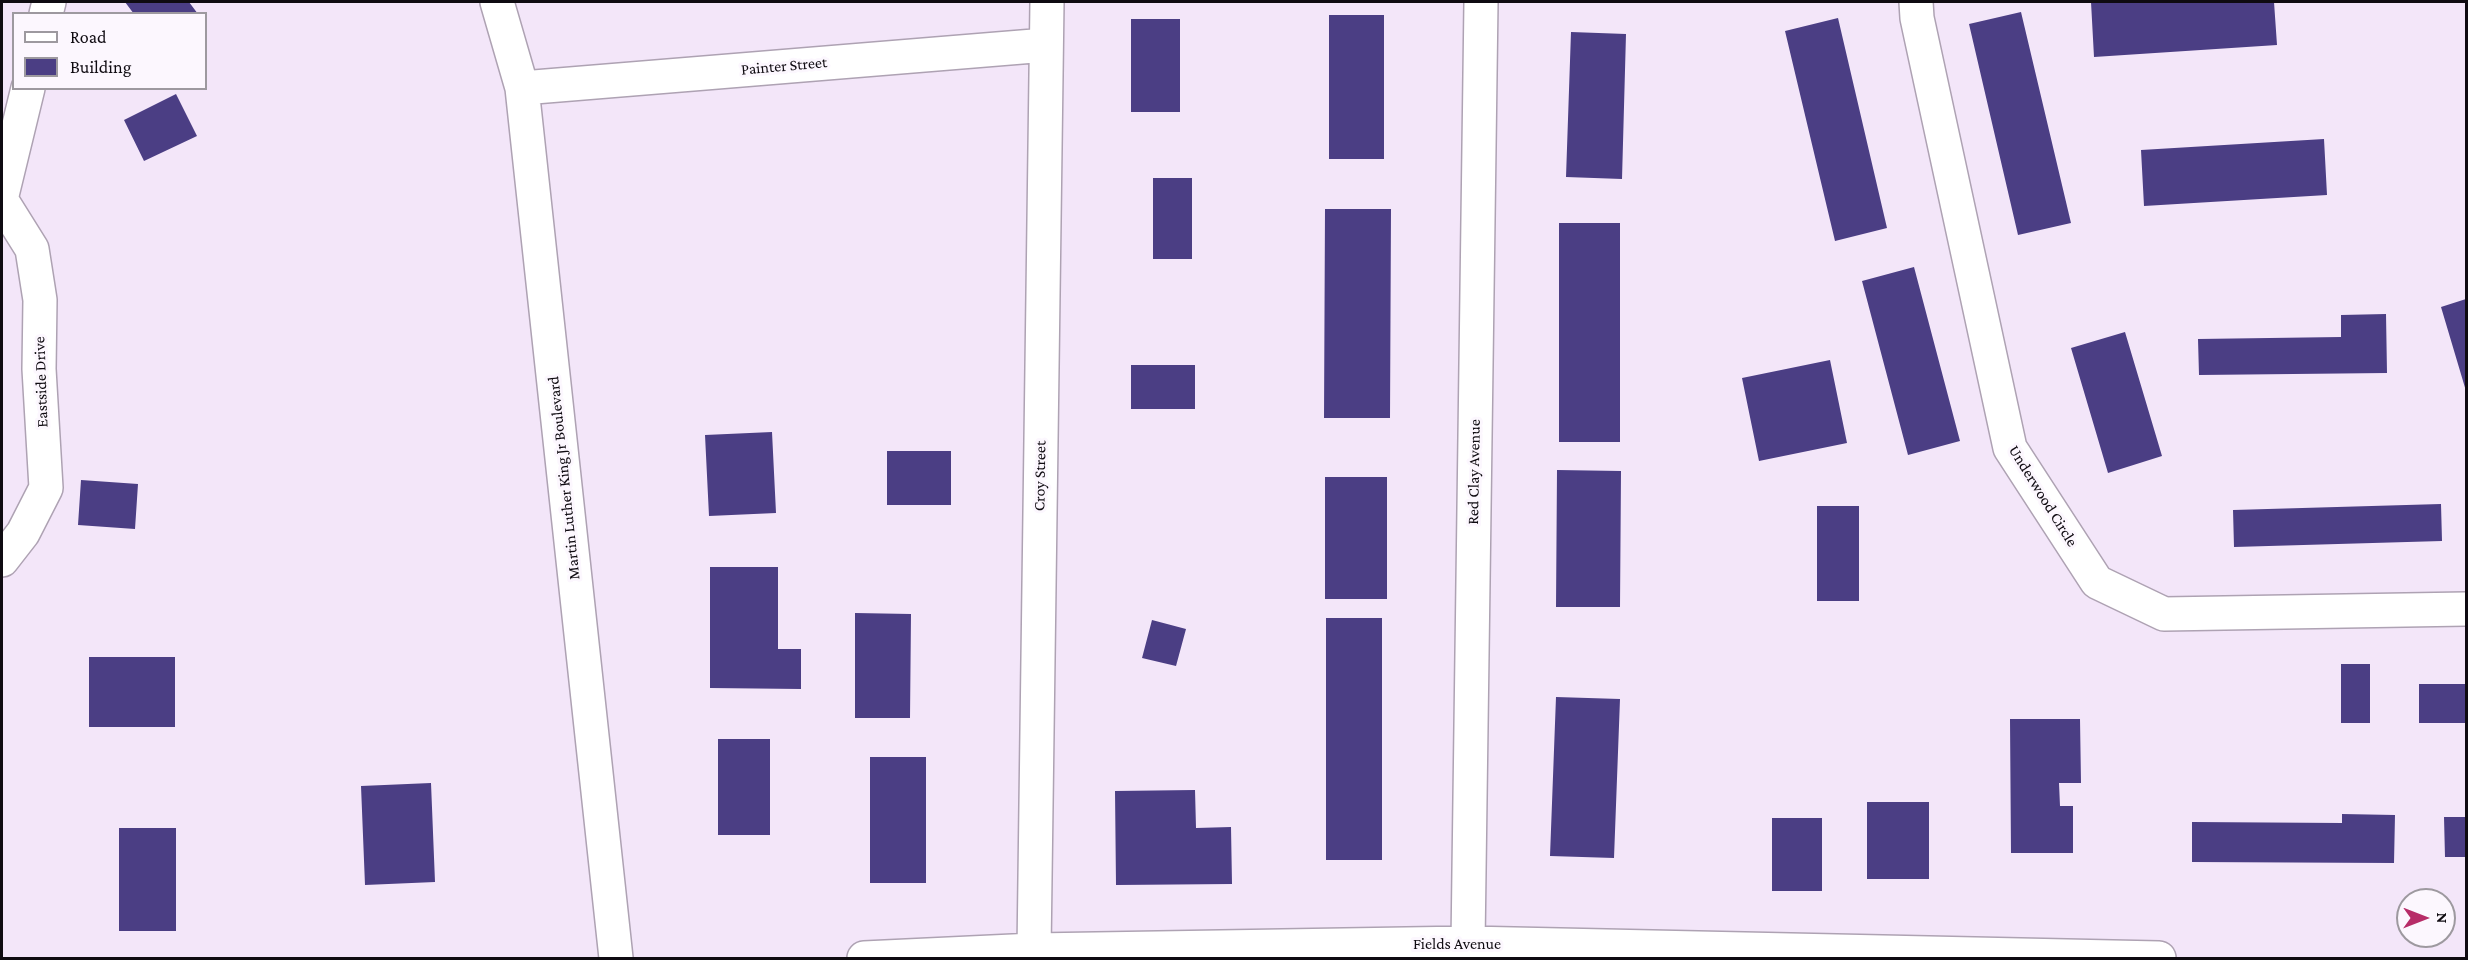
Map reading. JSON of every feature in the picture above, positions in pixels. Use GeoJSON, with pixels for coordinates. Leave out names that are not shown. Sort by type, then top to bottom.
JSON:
{"type":"FeatureCollection","features":[{"type":"Feature","properties":{"kind":"street","name":"Martin Luther King Jr Boulevard"},"geometry":{"type":"LineString","coordinates":[[497,2],[522,88],[616,958]]}},
{"type":"Feature","properties":{"kind":"street","name":"Croy Street"},"geometry":{"type":"LineString","coordinates":[[1034,950],[1047,2]]}},
{"type":"Feature","properties":{"kind":"street","name":"Red Clay Avenue"},"geometry":{"type":"LineString","coordinates":[[1468,943],[1481,2]]}},
{"type":"Feature","properties":{"kind":"street","name":"Underwood Circle"},"geometry":{"type":"LineString","coordinates":[[1916,2],[1919,30],[2010,448],[2097,582],[2164,614],[2466,609]]}},
{"type":"Feature","properties":{"kind":"street","name":"Painter Street"},"geometry":{"type":"LineString","coordinates":[[522,88],[1046,45]]}},
{"type":"Feature","properties":{"kind":"street"},"geometry":{"type":"LineString","coordinates":[[2,195],[27,90]]}},
{"type":"Feature","properties":{"kind":"street","name":"Eastside Drive"},"geometry":{"type":"LineString","coordinates":[[2,201],[32,249],[40,300],[39,369],[46,488],[23,533],[2,560]]}},
{"type":"Feature","properties":{"kind":"street","name":"Fields Avenue"},"geometry":{"type":"LineString","coordinates":[[864,958],[1034,950],[1281,952],[1468,943],[2159,958]]}},
{"type":"Feature","properties":{"kind":"building"},"geometry":{"type":"Polygon","coordinates":[[[125,2],[189,2],[196,12],[132,12],[125,2]]]}},
{"type":"Feature","properties":{"kind":"building"},"geometry":{"type":"Polygon","coordinates":[[[2091,2],[2274,2],[2277,45],[2094,57],[2091,2]]]}},
{"type":"Feature","properties":{"kind":"building"},"geometry":{"type":"Polygon","coordinates":[[[2021,12],[2071,223],[2018,235],[1969,24],[2021,12]]]}},
{"type":"Feature","properties":{"kind":"building"},"geometry":{"type":"Polygon","coordinates":[[[1329,15],[1384,15],[1384,159],[1329,159],[1329,15]]]}},
{"type":"Feature","properties":{"kind":"building"},"geometry":{"type":"Polygon","coordinates":[[[1838,18],[1887,228],[1835,241],[1785,31],[1838,18]]]}},
{"type":"Feature","properties":{"kind":"building"},"geometry":{"type":"Polygon","coordinates":[[[1131,19],[1180,19],[1180,112],[1131,112],[1131,19]]]}},
{"type":"Feature","properties":{"kind":"building"},"geometry":{"type":"Polygon","coordinates":[[[1571,32],[1626,34],[1622,179],[1566,177],[1571,32]]]}},
{"type":"Feature","properties":{"kind":"building"},"geometry":{"type":"Polygon","coordinates":[[[176,94],[197,136],[144,161],[124,120],[176,94]]]}},
{"type":"Feature","properties":{"kind":"building"},"geometry":{"type":"Polygon","coordinates":[[[2324,139],[2327,195],[2144,206],[2141,150],[2324,139]]]}},
{"type":"Feature","properties":{"kind":"building"},"geometry":{"type":"Polygon","coordinates":[[[1153,178],[1192,178],[1192,259],[1153,259],[1153,178]]]}},
{"type":"Feature","properties":{"kind":"building"},"geometry":{"type":"Polygon","coordinates":[[[1325,209],[1391,209],[1390,418],[1324,418],[1325,209]]]}},
{"type":"Feature","properties":{"kind":"building"},"geometry":{"type":"Polygon","coordinates":[[[1559,223],[1620,223],[1620,442],[1559,442],[1559,223]]]}},
{"type":"Feature","properties":{"kind":"building"},"geometry":{"type":"Polygon","coordinates":[[[1914,267],[1960,441],[1908,455],[1862,281],[1914,267]]]}},
{"type":"Feature","properties":{"kind":"building"},"geometry":{"type":"Polygon","coordinates":[[[2466,299],[2466,391],[2441,307],[2466,299]]]}},
{"type":"Feature","properties":{"kind":"building"},"geometry":{"type":"Polygon","coordinates":[[[2386,314],[2387,373],[2199,375],[2198,339],[2341,337],[2341,315],[2386,314]]]}},
{"type":"Feature","properties":{"kind":"building"},"geometry":{"type":"Polygon","coordinates":[[[2125,332],[2162,456],[2108,473],[2071,348],[2125,332]]]}},
{"type":"Feature","properties":{"kind":"building"},"geometry":{"type":"Polygon","coordinates":[[[1830,360],[1847,443],[1759,461],[1742,378],[1830,360]]]}},
{"type":"Feature","properties":{"kind":"building"},"geometry":{"type":"Polygon","coordinates":[[[1131,365],[1195,365],[1195,409],[1131,409],[1131,365]]]}},
{"type":"Feature","properties":{"kind":"building"},"geometry":{"type":"Polygon","coordinates":[[[772,432],[776,513],[709,516],[705,435],[772,432]]]}},
{"type":"Feature","properties":{"kind":"building"},"geometry":{"type":"Polygon","coordinates":[[[887,451],[951,451],[951,505],[887,505],[887,451]]]}},
{"type":"Feature","properties":{"kind":"building"},"geometry":{"type":"Polygon","coordinates":[[[1557,470],[1621,471],[1620,607],[1556,607],[1557,470]]]}},
{"type":"Feature","properties":{"kind":"building"},"geometry":{"type":"Polygon","coordinates":[[[1325,477],[1387,477],[1387,599],[1325,599],[1325,477]]]}},
{"type":"Feature","properties":{"kind":"building"},"geometry":{"type":"Polygon","coordinates":[[[81,480],[138,484],[135,529],[78,525],[81,480]]]}},
{"type":"Feature","properties":{"kind":"building"},"geometry":{"type":"Polygon","coordinates":[[[2441,504],[2442,541],[2234,547],[2233,510],[2441,504]]]}},
{"type":"Feature","properties":{"kind":"building"},"geometry":{"type":"Polygon","coordinates":[[[1817,506],[1859,506],[1859,601],[1817,601],[1817,506]]]}},
{"type":"Feature","properties":{"kind":"building"},"geometry":{"type":"Polygon","coordinates":[[[710,567],[778,567],[778,649],[801,649],[801,689],[710,688],[710,567]]]}},
{"type":"Feature","properties":{"kind":"building"},"geometry":{"type":"Polygon","coordinates":[[[855,613],[911,614],[910,718],[855,718],[855,613]]]}},
{"type":"Feature","properties":{"kind":"building"},"geometry":{"type":"Polygon","coordinates":[[[1326,618],[1382,618],[1382,860],[1326,860],[1326,618]]]}},
{"type":"Feature","properties":{"kind":"building"},"geometry":{"type":"Polygon","coordinates":[[[1152,620],[1186,629],[1176,666],[1142,658],[1152,620]]]}},
{"type":"Feature","properties":{"kind":"building"},"geometry":{"type":"Polygon","coordinates":[[[89,657],[175,657],[175,727],[89,727],[89,657]]]}},
{"type":"Feature","properties":{"kind":"building"},"geometry":{"type":"Polygon","coordinates":[[[2341,664],[2370,664],[2370,723],[2341,723],[2341,664]]]}},
{"type":"Feature","properties":{"kind":"building"},"geometry":{"type":"Polygon","coordinates":[[[2419,684],[2466,684],[2466,723],[2419,723],[2419,684]]]}},
{"type":"Feature","properties":{"kind":"building"},"geometry":{"type":"Polygon","coordinates":[[[1556,697],[1620,699],[1614,858],[1550,856],[1556,697]]]}},
{"type":"Feature","properties":{"kind":"building"},"geometry":{"type":"Polygon","coordinates":[[[2010,719],[2080,719],[2081,783],[2059,783],[2060,806],[2073,806],[2073,853],[2011,853],[2010,719]]]}},
{"type":"Feature","properties":{"kind":"building"},"geometry":{"type":"Polygon","coordinates":[[[718,739],[770,739],[770,835],[718,835],[718,739]]]}},
{"type":"Feature","properties":{"kind":"building"},"geometry":{"type":"Polygon","coordinates":[[[870,757],[926,757],[926,883],[870,883],[870,757]]]}},
{"type":"Feature","properties":{"kind":"building"},"geometry":{"type":"Polygon","coordinates":[[[431,783],[435,882],[365,885],[361,786],[431,783]]]}},
{"type":"Feature","properties":{"kind":"building"},"geometry":{"type":"Polygon","coordinates":[[[1195,790],[1196,828],[1231,827],[1232,884],[1116,885],[1115,791],[1195,790]]]}},
{"type":"Feature","properties":{"kind":"building"},"geometry":{"type":"Polygon","coordinates":[[[1867,802],[1929,802],[1929,879],[1867,879],[1867,802]]]}},
{"type":"Feature","properties":{"kind":"building"},"geometry":{"type":"Polygon","coordinates":[[[2342,814],[2395,815],[2394,863],[2192,862],[2192,822],[2342,823],[2342,814]]]}},
{"type":"Feature","properties":{"kind":"building"},"geometry":{"type":"Polygon","coordinates":[[[2444,817],[2466,817],[2466,857],[2445,857],[2444,817]]]}},
{"type":"Feature","properties":{"kind":"building"},"geometry":{"type":"Polygon","coordinates":[[[1772,818],[1822,818],[1822,891],[1772,891],[1772,818]]]}},
{"type":"Feature","properties":{"kind":"building"},"geometry":{"type":"Polygon","coordinates":[[[119,828],[176,828],[176,931],[119,931],[119,828]]]}}]}
